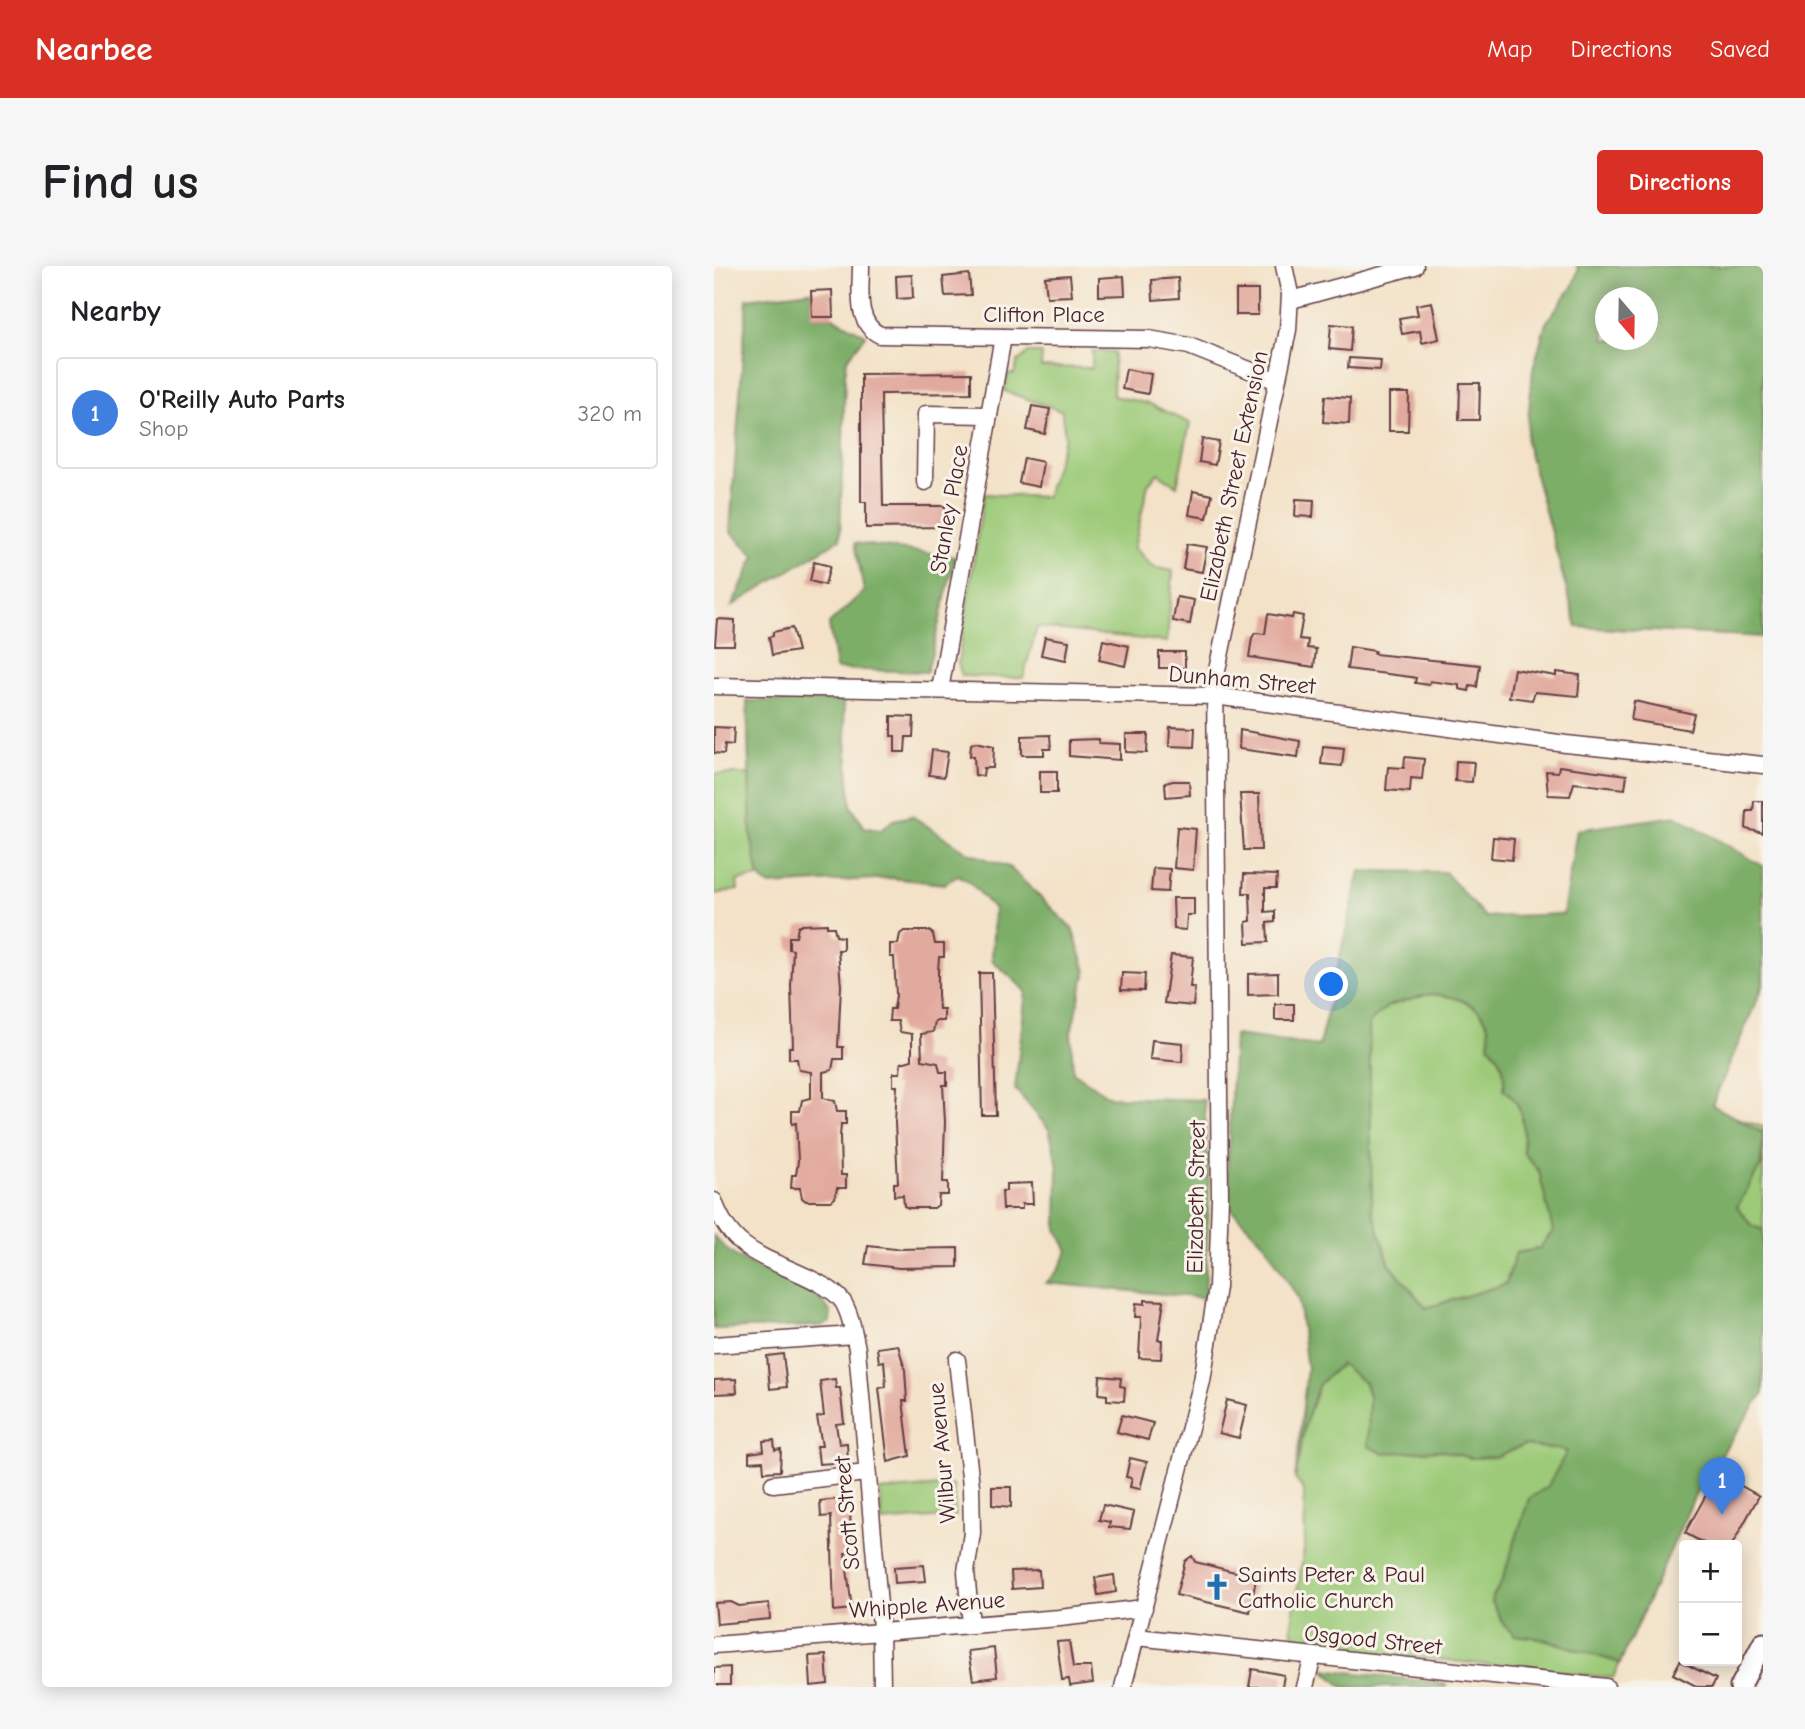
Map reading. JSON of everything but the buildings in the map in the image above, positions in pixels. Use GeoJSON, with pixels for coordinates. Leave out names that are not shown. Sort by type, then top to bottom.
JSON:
{"type":"FeatureCollection","features":[{"type":"Feature","properties":{"kind":"main road"},"geometry":{"type":"LineString","coordinates":[[1740,1687],[1763,1643]]}},
{"type":"Feature","properties":{"kind":"street","name":"Clifton Place"},"geometry":{"type":"LineString","coordinates":[[861,266],[862,314],[868,326],[876,333],[895,336],[1164,341],[1198,349],[1277,381]]}},
{"type":"Feature","properties":{"kind":"street","name":"Elizabeth Street Extension"},"geometry":{"type":"LineString","coordinates":[[1215,696],[1217,663],[1277,381],[1291,300],[1284,266]]}},
{"type":"Feature","properties":{"kind":"street"},"geometry":{"type":"LineString","coordinates":[[1291,300],[1415,266]]}},
{"type":"Feature","properties":{"kind":"street","name":"Stanley Place"},"geometry":{"type":"LineString","coordinates":[[940,690],[1003,337]]}},
{"type":"Feature","properties":{"kind":"street"},"geometry":{"type":"LineString","coordinates":[[925,482],[926,414],[989,415]]}},
{"type":"Feature","properties":{"kind":"street","name":"Dunham Street"},"geometry":{"type":"LineString","coordinates":[[714,686],[1215,696],[1566,744],[1763,765]]}},
{"type":"Feature","properties":{"kind":"street","name":"Elizabeth Street"},"geometry":{"type":"LineString","coordinates":[[1123,1687],[1202,1381],[1219,1272],[1215,696]]}},
{"type":"Feature","properties":{"kind":"street","name":"Scott Street"},"geometry":{"type":"LineString","coordinates":[[714,1201],[729,1231],[746,1248],[803,1275],[839,1297],[846,1309],[854,1335],[881,1631],[882,1687]]}},
{"type":"Feature","properties":{"kind":"street"},"geometry":{"type":"LineString","coordinates":[[714,1345],[854,1335]]}},
{"type":"Feature","properties":{"kind":"street","name":"Wilbur Avenue"},"geometry":{"type":"LineString","coordinates":[[957,1360],[971,1486],[972,1533],[966,1572],[971,1624]]}},
{"type":"Feature","properties":{"kind":"street"},"geometry":{"type":"LineString","coordinates":[[773,1484],[866,1473]]}},
{"type":"Feature","properties":{"kind":"street","name":"Whipple Avenue"},"geometry":{"type":"LineString","coordinates":[[714,1644],[1144,1608]]}},
{"type":"Feature","properties":{"kind":"street","name":"Osgood Street"},"geometry":{"type":"LineString","coordinates":[[1136,1637],[1606,1687]]}},
{"type":"Feature","properties":{"kind":"street"},"geometry":{"type":"LineString","coordinates":[[1306,1687],[1313,1656]]}},
{"type":"Feature","properties":{"kind":"green space"},"geometry":{"type":"Polygon","coordinates":[[[1577,266],[1763,266],[1763,637],[1577,627],[1526,442],[1533,369],[1546,323],[1572,287],[1578,271],[1577,266]]]}},
{"type":"Feature","properties":{"kind":"green space"},"geometry":{"type":"Polygon","coordinates":[[[811,291],[812,317],[833,317],[866,335],[847,360],[845,375],[840,539],[732,606],[755,556],[730,531],[747,299],[811,291]]]}},
{"type":"Feature","properties":{"kind":"green space"},"geometry":{"type":"Polygon","coordinates":[[[1092,351],[1114,352],[1113,396],[1150,404],[1190,423],[1177,486],[1158,473],[1148,484],[1134,548],[1153,567],[1173,571],[1167,642],[1037,627],[1023,678],[962,676],[958,663],[984,494],[1046,497],[1065,437],[1062,411],[1004,391],[1008,374],[1014,374],[1018,361],[1028,353],[1042,353],[1041,367],[1092,368],[1092,351]]]}},
{"type":"Feature","properties":{"kind":"green space"},"geometry":{"type":"Polygon","coordinates":[[[855,543],[955,557],[927,672],[836,669],[829,624],[864,591],[855,543]]]}},
{"type":"Feature","properties":{"kind":"green space"},"geometry":{"type":"Polygon","coordinates":[[[747,701],[843,701],[851,806],[865,828],[881,830],[893,820],[912,816],[969,853],[1009,867],[1072,928],[1086,971],[1071,1032],[1073,1072],[1110,1097],[1204,1100],[1209,1184],[1205,1298],[1046,1283],[1058,1271],[1068,1251],[1057,1229],[1058,1166],[1049,1129],[1015,1089],[1026,991],[992,960],[994,909],[970,882],[958,875],[944,884],[891,878],[768,885],[759,877],[751,836],[747,701]]]}},
{"type":"Feature","properties":{"kind":"green space"},"geometry":{"type":"Polygon","coordinates":[[[714,774],[749,774],[751,836],[759,877],[737,881],[738,890],[714,894],[714,774]]]}},
{"type":"Feature","properties":{"kind":"green space"},"geometry":{"type":"Polygon","coordinates":[[[1677,816],[1763,866],[1763,986],[1712,1105],[1763,1133],[1761,1165],[1737,1207],[1752,1226],[1763,1230],[1763,1393],[1697,1491],[1620,1663],[1540,1638],[1515,1635],[1504,1625],[1491,1600],[1502,1581],[1529,1499],[1548,1486],[1567,1451],[1524,1445],[1495,1457],[1472,1458],[1440,1450],[1383,1453],[1368,1446],[1369,1396],[1365,1383],[1341,1364],[1319,1384],[1305,1424],[1295,1479],[1307,1369],[1298,1298],[1265,1244],[1226,1204],[1234,1035],[1319,1046],[1360,871],[1445,872],[1485,917],[1563,914],[1577,830],[1677,816]],[[1429,994],[1388,1006],[1369,1023],[1372,1209],[1389,1263],[1426,1308],[1506,1284],[1516,1253],[1539,1249],[1553,1231],[1539,1171],[1523,1152],[1522,1118],[1516,1102],[1504,1090],[1504,1071],[1489,1045],[1486,1021],[1472,1006],[1441,995],[1429,994]]]}},
{"type":"Feature","properties":{"kind":"green space"},"geometry":{"type":"Polygon","coordinates":[[[1695,880],[1634,1120],[1632,1209],[1616,1271],[1618,1306],[1631,1325],[1643,1353],[1648,1386],[1613,1459],[1613,1492],[1622,1539],[1580,1588],[1576,1605],[1562,1611],[1535,1609],[1524,1580],[1527,1557],[1579,1454],[1568,1451],[1548,1487],[1529,1499],[1502,1581],[1491,1600],[1504,1625],[1515,1635],[1540,1638],[1620,1663],[1613,1678],[1299,1645],[1291,1628],[1305,1544],[1304,1490],[1295,1479],[1305,1424],[1319,1384],[1342,1363],[1365,1383],[1369,1396],[1369,1446],[1383,1453],[1440,1450],[1472,1458],[1494,1384],[1520,1338],[1539,1331],[1543,1288],[1562,1285],[1567,1232],[1622,1212],[1622,1196],[1591,1193],[1585,1172],[1623,1150],[1624,1131],[1595,1123],[1562,1125],[1550,1114],[1538,1094],[1530,1071],[1525,1036],[1533,1014],[1550,1000],[1592,980],[1609,965],[1618,941],[1615,904],[1645,893],[1669,895],[1695,880]]]}},
{"type":"Feature","properties":{"kind":"green space"},"geometry":{"type":"Polygon","coordinates":[[[1429,994],[1463,1001],[1472,1006],[1486,1021],[1489,1045],[1504,1071],[1504,1090],[1516,1102],[1522,1118],[1523,1152],[1539,1171],[1553,1231],[1539,1249],[1516,1253],[1506,1284],[1425,1308],[1389,1263],[1372,1209],[1369,1022],[1388,1006],[1429,994]]]}},
{"type":"Feature","properties":{"kind":"green space"},"geometry":{"type":"Polygon","coordinates":[[[1732,1116],[1763,1127],[1763,1133],[1732,1116]]]}},
{"type":"Feature","properties":{"kind":"green space"},"geometry":{"type":"Polygon","coordinates":[[[1763,1133],[1763,1230],[1752,1226],[1737,1207],[1761,1165],[1763,1133]]]}},
{"type":"Feature","properties":{"kind":"green space"},"geometry":{"type":"Polygon","coordinates":[[[714,1236],[727,1250],[743,1261],[808,1291],[831,1313],[830,1322],[821,1326],[714,1329],[714,1236]]]}},
{"type":"Feature","properties":{"kind":"green space"},"geometry":{"type":"Polygon","coordinates":[[[953,1485],[956,1516],[882,1522],[880,1491],[953,1485]]]}},
{"type":"Feature","properties":{"kind":"green space"},"geometry":{"type":"Polygon","coordinates":[[[1323,1669],[1446,1684],[1446,1687],[1343,1687],[1323,1669]]]}},
{"type":"Feature","properties":{"kind":"place","name":"O'Reilly Auto Parts"},"geometry":{"type":"Point","coordinates":[1722,1515]}},
{"type":"Feature","properties":{"kind":"place","name":"Saints Peter & Paul Catholic Church"},"geometry":{"type":"Point","coordinates":[1217,1587]}}]}
